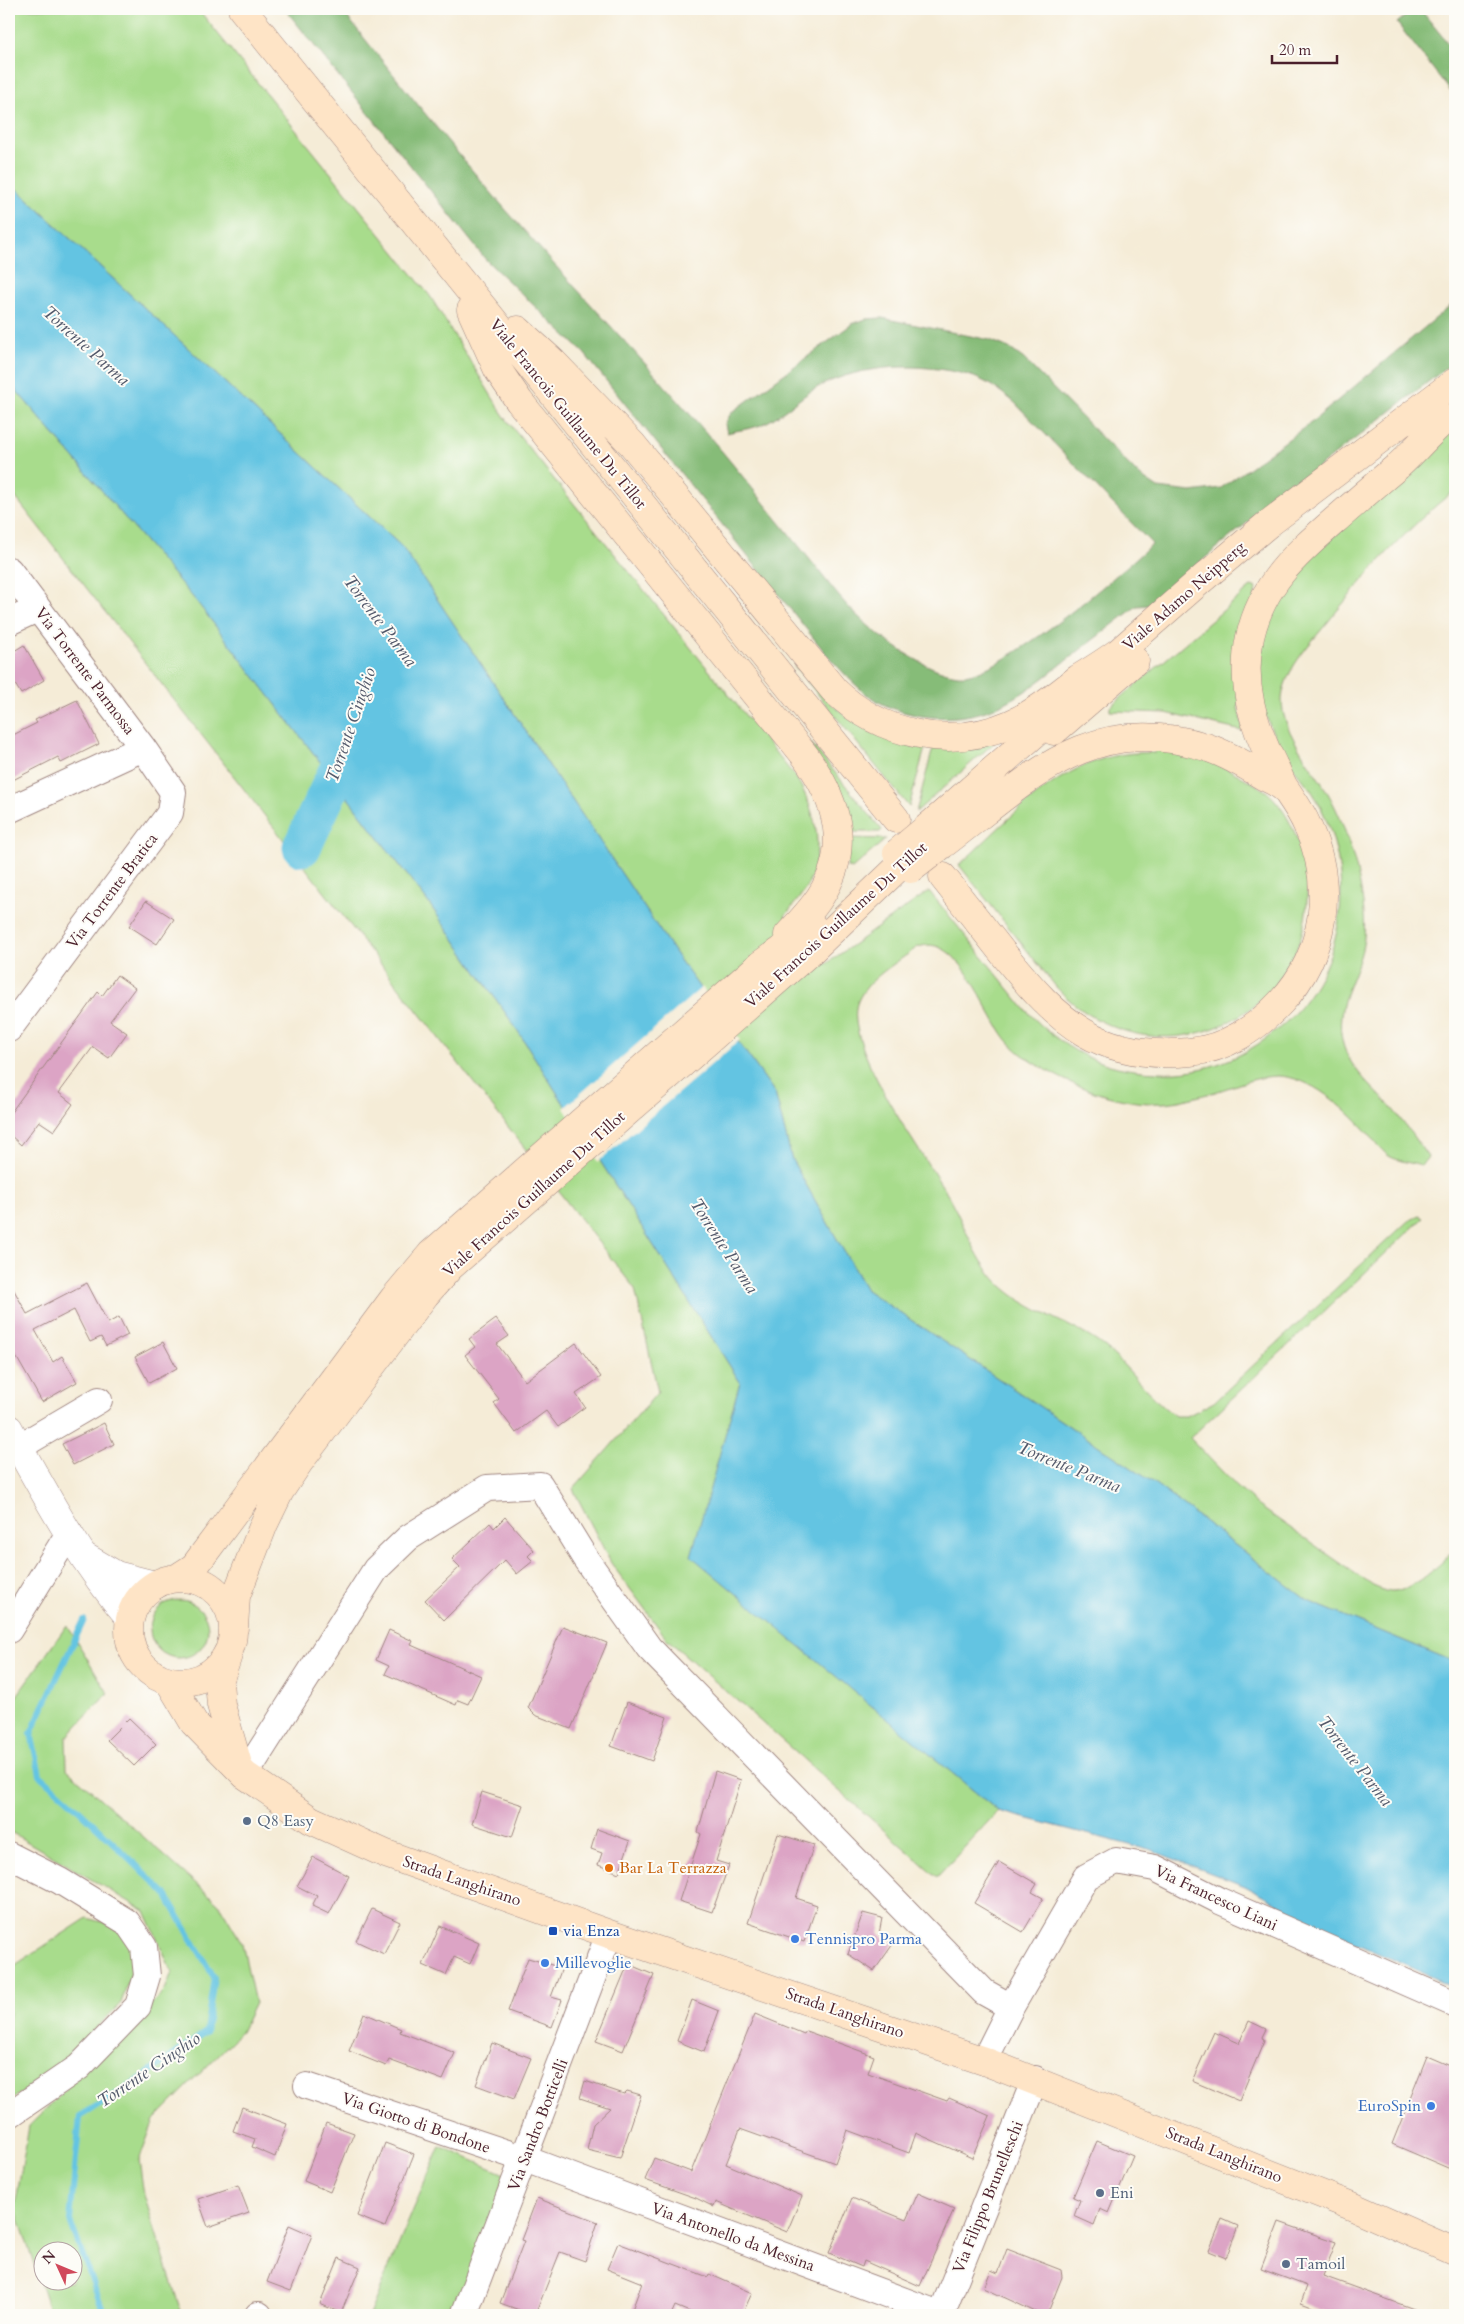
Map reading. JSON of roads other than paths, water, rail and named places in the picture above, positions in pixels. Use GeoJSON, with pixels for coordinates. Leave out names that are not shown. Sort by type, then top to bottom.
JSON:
{"type":"FeatureCollection","features":[{"type":"Feature","properties":{"kind":"main road","name":"Viale Francois Guillaume Du Tillot"},"geometry":{"type":"LineString","coordinates":[[242,9],[896,819]]}},
{"type":"Feature","properties":{"kind":"main road"},"geometry":{"type":"LineString","coordinates":[[455,274],[553,362],[614,424],[669,488],[834,690],[850,704],[873,719],[899,730],[932,737],[959,736],[995,730],[1040,707],[1117,653]]}},
{"type":"Feature","properties":{"kind":"main road"},"geometry":{"type":"LineString","coordinates":[[455,274],[498,370],[518,401],[800,749],[828,792],[837,828],[838,842],[834,865],[803,937]]}},
{"type":"Feature","properties":{"kind":"main road","name":"Viale Adamo Neipperg"},"geometry":{"type":"LineString","coordinates":[[935,836],[1077,697],[1117,653],[1268,524],[1455,382]]}},
{"type":"Feature","properties":{"kind":"main road"},"geometry":{"type":"LineString","coordinates":[[943,877],[1036,993],[1073,1027],[1107,1044],[1149,1054],[1188,1053],[1216,1047],[1231,1040],[1263,1019],[1290,993],[1308,965],[1320,929],[1323,891],[1319,857],[1308,826],[1286,790],[1262,742],[1250,707],[1247,654],[1250,636],[1261,604],[1275,579],[1292,558],[1405,459],[1450,415]]}},
{"type":"Feature","properties":{"kind":"main road","name":"Viale Adamo Neipperg"},"geometry":{"type":"LineString","coordinates":[[935,836],[1249,562],[1397,449],[1450,415]]}},
{"type":"Feature","properties":{"kind":"main road"},"geometry":{"type":"LineString","coordinates":[[935,836],[1052,763],[1083,748],[1116,738],[1158,737],[1208,748],[1240,761],[1286,790]]}},
{"type":"Feature","properties":{"kind":"main road","name":"Viale Francois Guillaume Du Tillot"},"geometry":{"type":"LineString","coordinates":[[234,1628],[236,1596],[264,1524],[290,1476],[425,1295],[506,1202],[760,965],[803,937],[900,865],[935,836]]}},
{"type":"Feature","properties":{"kind":"main road","name":"Viale Francois Guillaume Du Tillot"},"geometry":{"type":"LineString","coordinates":[[166,1582],[194,1567],[412,1275],[445,1241],[506,1202],[803,937]]}},
{"type":"Feature","properties":{"kind":"main road"},"geometry":{"type":"LineString","coordinates":[[228,1654],[213,1672],[192,1682],[169,1681],[154,1675],[141,1664],[133,1650],[129,1634],[130,1618],[140,1599],[166,1582],[198,1580],[216,1591],[228,1607],[234,1628],[228,1654],[219,1682],[221,1705],[242,1772]]}},
{"type":"Feature","properties":{"kind":"main road","name":"Strada Langhirano"},"geometry":{"type":"LineString","coordinates":[[169,1681],[194,1723],[242,1772],[311,1820],[386,1854],[609,1934],[984,2060],[1349,2205],[1455,2252]]}},
{"type":"Feature","properties":{"kind":"street","name":"Via Torrente Parmossa"},"geometry":{"type":"LineString","coordinates":[[9,570],[143,748]]}},
{"type":"Feature","properties":{"kind":"street"},"geometry":{"type":"LineString","coordinates":[[9,622],[37,609]]}},
{"type":"Feature","properties":{"kind":"street"},"geometry":{"type":"LineString","coordinates":[[9,810],[143,748]]}},
{"type":"Feature","properties":{"kind":"street","name":"Via Torrente Bratica"},"geometry":{"type":"LineString","coordinates":[[9,1029],[170,813],[172,792],[143,748]]}},
{"type":"Feature","properties":{"kind":"street"},"geometry":{"type":"LineString","coordinates":[[99,1400],[14,1438],[69,1533],[104,1588],[130,1618]]}},
{"type":"Feature","properties":{"kind":"street"},"geometry":{"type":"LineString","coordinates":[[242,1772],[376,1569],[408,1538],[487,1488],[540,1485],[585,1558],[649,1648],[984,1992],[1011,2007]]}},
{"type":"Feature","properties":{"kind":"street"},"geometry":{"type":"LineString","coordinates":[[9,1630],[69,1533]]}},
{"type":"Feature","properties":{"kind":"street"},"geometry":{"type":"LineString","coordinates":[[84,1556],[116,1575],[166,1582]]}},
{"type":"Feature","properties":{"kind":"street"},"geometry":{"type":"LineString","coordinates":[[9,1855],[128,1922],[144,1947],[147,1976],[138,2006],[79,2067],[9,2116]]}},
{"type":"Feature","properties":{"kind":"street","name":"Via Francesco Liani"},"geometry":{"type":"LineString","coordinates":[[984,2060],[1011,2007],[1086,1877],[1116,1861],[1155,1868],[1220,1901],[1455,2004]]}},
{"type":"Feature","properties":{"kind":"street","name":"Via Sandro Botticelli"},"geometry":{"type":"LineString","coordinates":[[464,2315],[525,2160],[609,1934]]}},
{"type":"Feature","properties":{"kind":"street","name":"Via Filippo Brunelleschi"},"geometry":{"type":"LineString","coordinates":[[941,2315],[1034,2079]]}},
{"type":"Feature","properties":{"kind":"street","name":"Via Giotto di Bondone"},"geometry":{"type":"LineString","coordinates":[[307,2086],[525,2160]]}},
{"type":"Feature","properties":{"kind":"street","name":"Via Antonello da Messina"},"geometry":{"type":"LineString","coordinates":[[525,2160],[941,2315]]}},
{"type":"Feature","properties":{"kind":"water","name":"Torrente Parma"},"geometry":{"type":"Polygon","coordinates":[[[9,182],[402,547],[677,956],[775,1093],[792,1160],[866,1290],[1154,1483],[1308,1601],[1455,1662],[1455,1987],[1332,1933],[1245,1886],[1153,1851],[998,1811],[691,1556],[740,1382],[516,1028],[428,902],[197,602],[9,382],[9,182]]]}},
{"type":"Feature","properties":{"kind":"waterway","name":"Torrente Cinghio"},"geometry":{"type":"LineString","coordinates":[[302,847],[340,766],[352,728]]}},
{"type":"Feature","properties":{"kind":"waterway","name":"Torrente Cinghio"},"geometry":{"type":"LineString","coordinates":[[84,1620],[31,1733],[40,1775],[165,1893],[214,1977],[206,2032],[133,2084],[80,2116],[70,2221],[105,2315]]}},
{"type":"Feature","properties":{"kind":"place","name":"Q8 Easy"},"geometry":{"type":"Point","coordinates":[247,1821]}},
{"type":"Feature","properties":{"kind":"place","name":"Bar La Terrazza"},"geometry":{"type":"Point","coordinates":[609,1868]}},
{"type":"Feature","properties":{"kind":"place","name":"via Enza"},"geometry":{"type":"Point","coordinates":[553,1931]}},
{"type":"Feature","properties":{"kind":"place","name":"Tennispro Parma"},"geometry":{"type":"Point","coordinates":[795,1939]}},
{"type":"Feature","properties":{"kind":"place","name":"Millevoglie"},"geometry":{"type":"Point","coordinates":[545,1963]}},
{"type":"Feature","properties":{"kind":"place","name":"EuroSpin"},"geometry":{"type":"Point","coordinates":[1431,2106]}},
{"type":"Feature","properties":{"kind":"place","name":"Eni"},"geometry":{"type":"Point","coordinates":[1100,2193]}},
{"type":"Feature","properties":{"kind":"place","name":"Tamoil"},"geometry":{"type":"Point","coordinates":[1286,2264]}}]}
